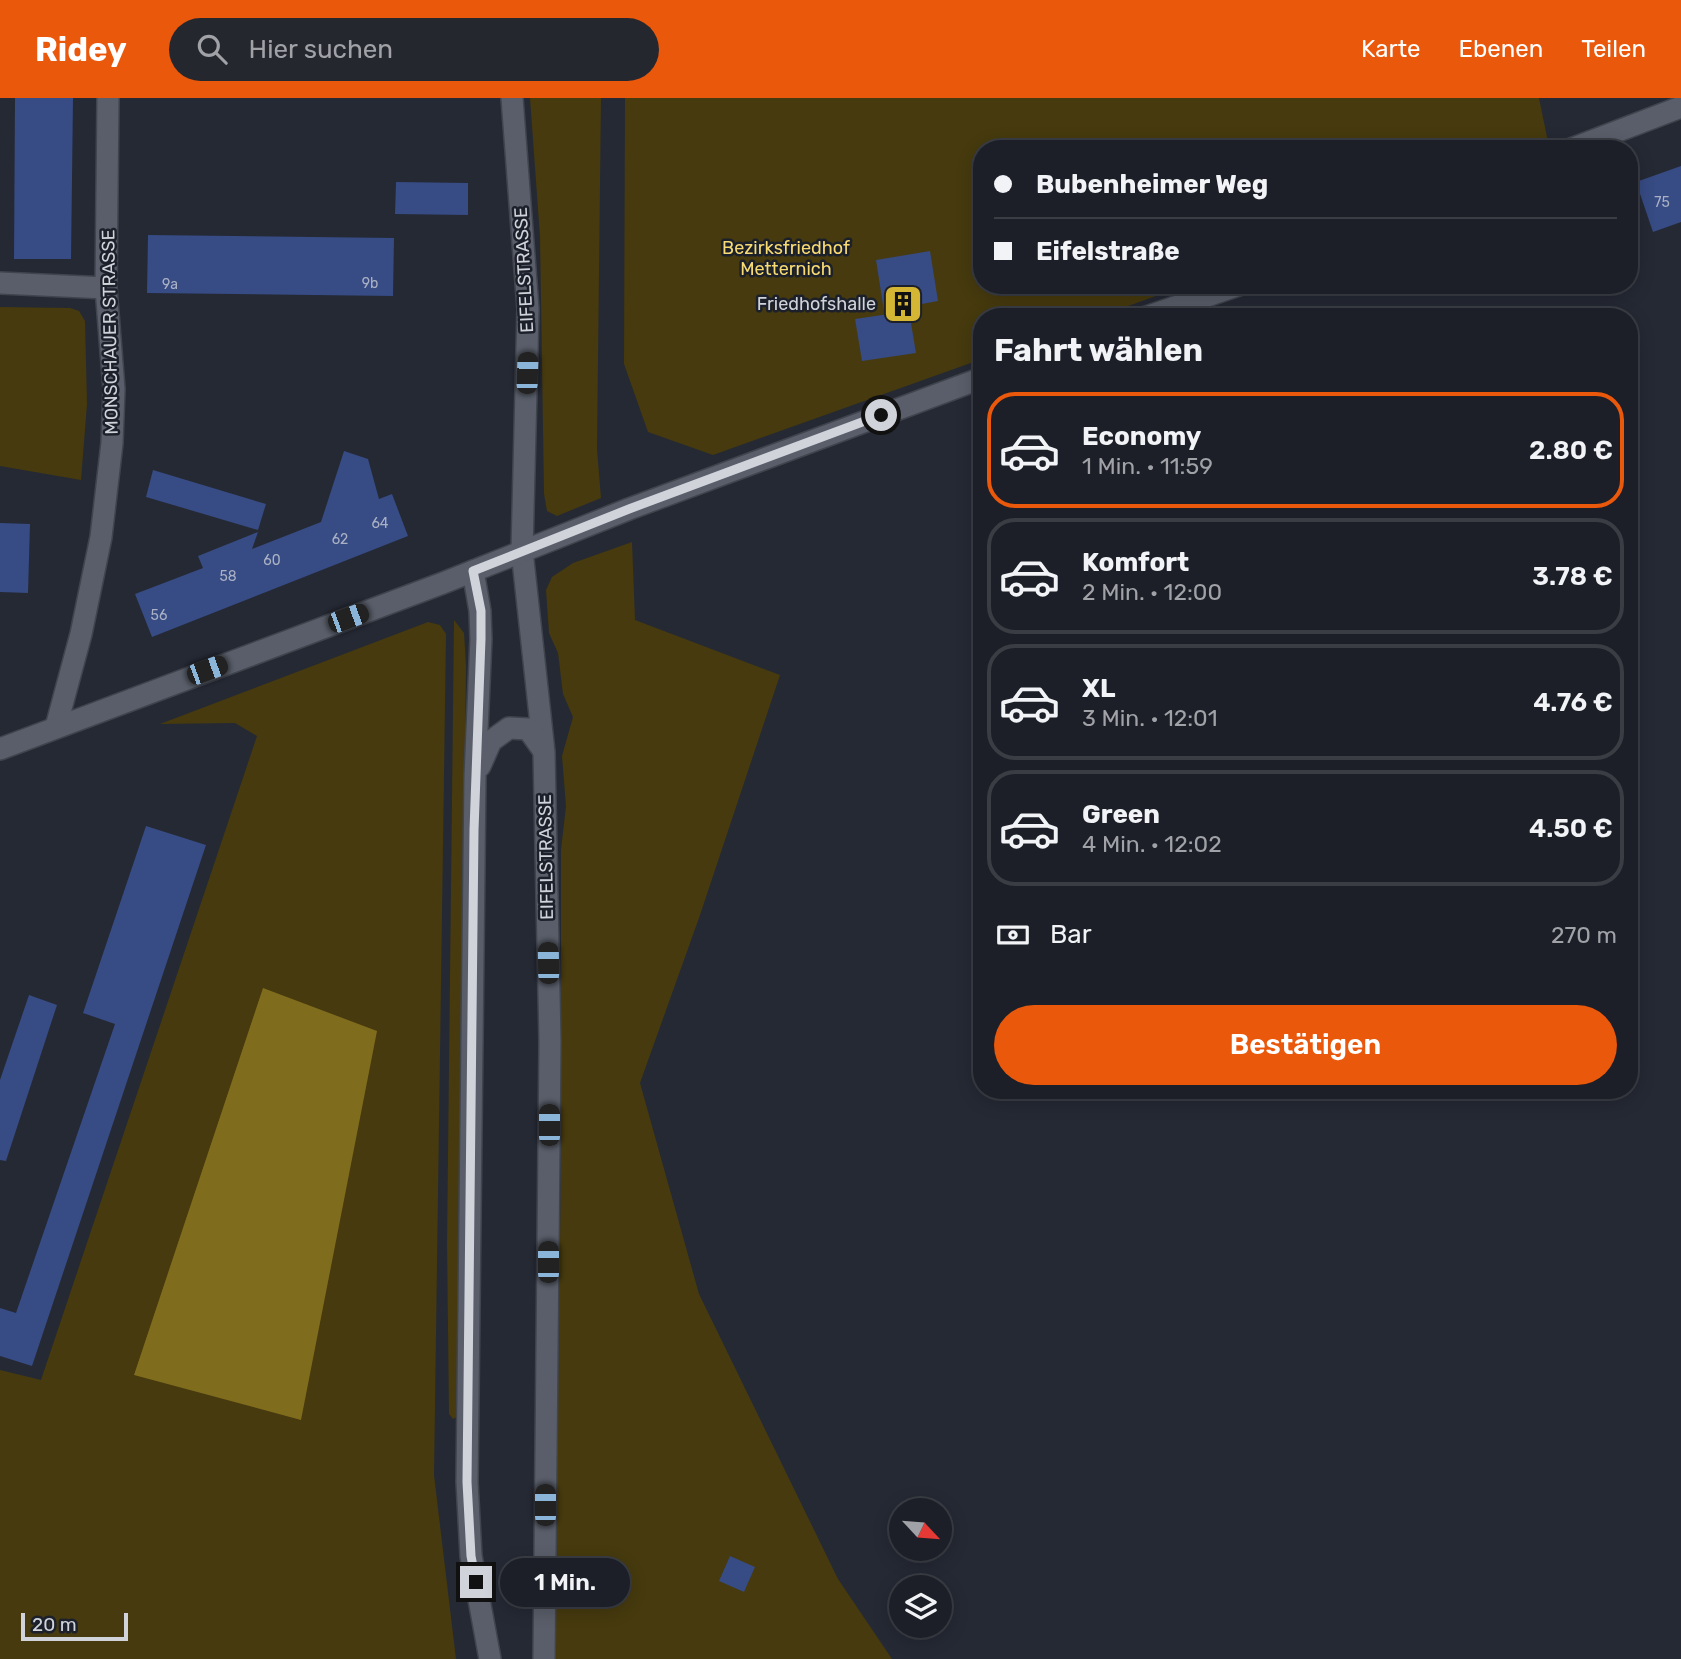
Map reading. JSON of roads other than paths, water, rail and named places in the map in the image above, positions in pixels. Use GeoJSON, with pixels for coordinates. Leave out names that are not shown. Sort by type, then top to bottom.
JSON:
{"type":"FeatureCollection","features":[{"type":"Feature","properties":{"kind":"street","name":"MONSCHAUER STRASSE"},"geometry":{"type":"LineString","coordinates":[[56,727],[81,634],[108,488],[114,389],[106,288],[108,98]]}},
{"type":"Feature","properties":{"kind":"street","name":"EIFELSTRASSE"},"geometry":{"type":"LineString","coordinates":[[512,98],[528,309],[522,551],[544,751],[550,1042],[544,1659]]}},
{"type":"Feature","properties":{"kind":"street"},"geometry":{"type":"LineString","coordinates":[[1595,140],[1681,107]]}},
{"type":"Feature","properties":{"kind":"street"},"geometry":{"type":"LineString","coordinates":[[0,283],[106,288]]}},
{"type":"Feature","properties":{"kind":"street"},"geometry":{"type":"LineString","coordinates":[[1172,308],[1213,294]]}},
{"type":"Feature","properties":{"kind":"street"},"geometry":{"type":"LineString","coordinates":[[0,749],[973,381]]}},
{"type":"Feature","properties":{"kind":"street"},"geometry":{"type":"LineString","coordinates":[[473,571],[481,611],[475,776],[467,1482],[471,1556],[490,1659]]}},
{"type":"Feature","properties":{"kind":"street"},"geometry":{"type":"LineString","coordinates":[[475,776],[491,741],[509,728],[528,729],[544,751]]}},
{"type":"Feature","properties":{"kind":"place","name":"Friedhofshalle"},"geometry":{"type":"Point","coordinates":[903,304]}},
{"type":"Feature","properties":{"kind":"park label","name":"Bezirksfriedhof Metternich"},"geometry":{"type":"Point","coordinates":[786,258]}}]}
